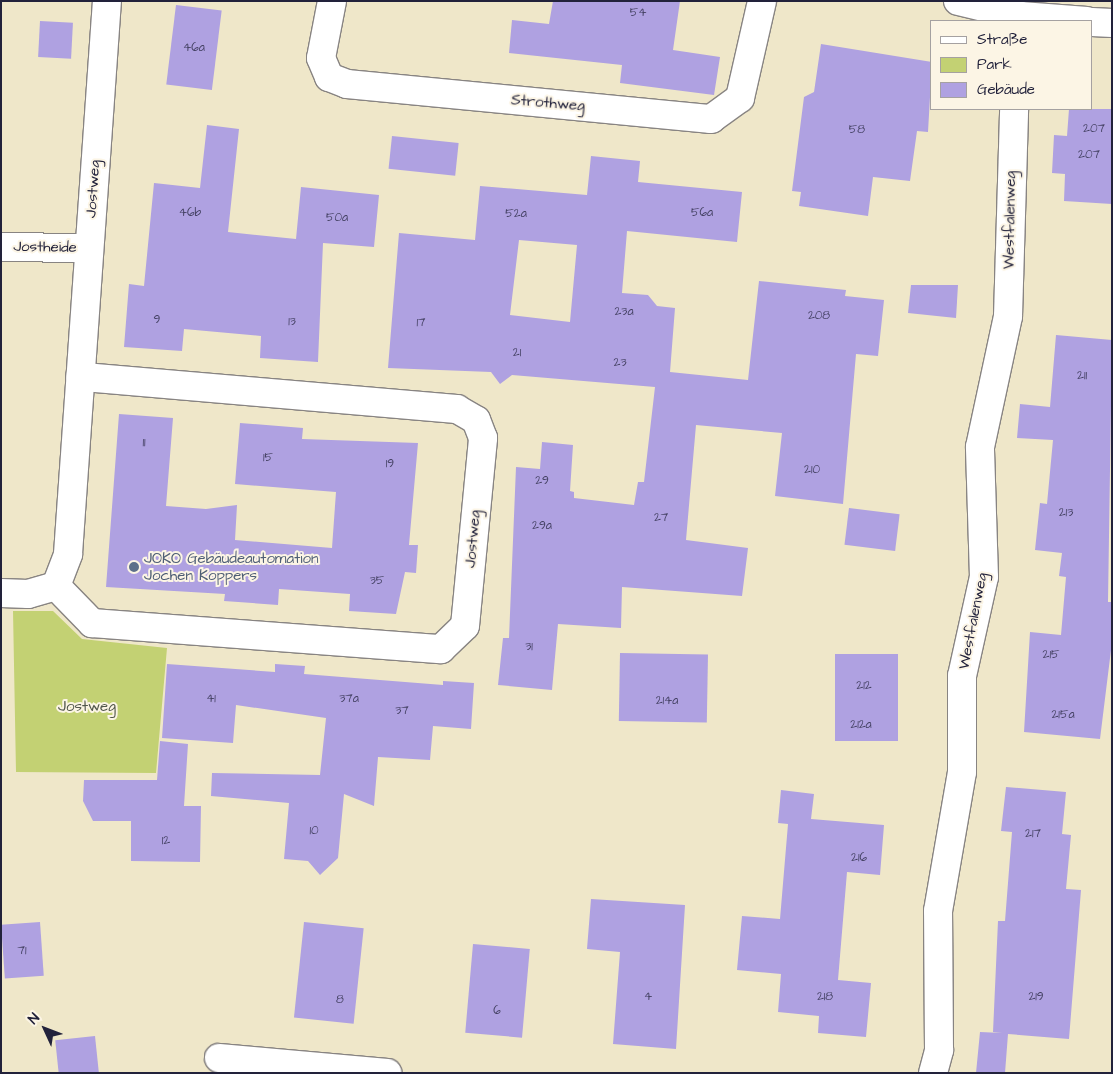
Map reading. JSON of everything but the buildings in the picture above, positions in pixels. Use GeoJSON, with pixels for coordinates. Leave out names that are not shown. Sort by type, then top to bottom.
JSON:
{"type":"FeatureCollection","features":[{"type":"Feature","properties":{"kind":"street","name":"Jostweg"},"geometry":{"type":"LineString","coordinates":[[80,377],[457,409],[476,420],[483,438],[465,626],[441,649],[92,623],[56,586],[68,554],[80,377],[89,248],[107,1]]}},
{"type":"Feature","properties":{"kind":"street","name":"Strothweg"},"geometry":{"type":"LineString","coordinates":[[332,1],[321,58],[329,77],[347,84],[711,119],[740,98],[762,1]]}},
{"type":"Feature","properties":{"kind":"street"},"geometry":{"type":"LineString","coordinates":[[958,1],[1021,13],[1078,20]]}},
{"type":"Feature","properties":{"kind":"street"},"geometry":{"type":"LineString","coordinates":[[1093,22],[1112,23]]}},
{"type":"Feature","properties":{"kind":"street","name":"Westfalenweg"},"geometry":{"type":"LineString","coordinates":[[933,1073],[939,1050],[938,911],[962,772],[962,676],[984,577],[980,447],[1008,316],[1014,110]]}},
{"type":"Feature","properties":{"kind":"street","name":"Jostheide"},"geometry":{"type":"LineString","coordinates":[[1,247],[89,248]]}},
{"type":"Feature","properties":{"kind":"street"},"geometry":{"type":"LineString","coordinates":[[1,593],[28,594],[56,586]]}},
{"type":"Feature","properties":{"kind":"street"},"geometry":{"type":"LineString","coordinates":[[219,1058],[387,1073]]}},
{"type":"Feature","properties":{"kind":"green space","name":"Jostweg"},"geometry":{"type":"Polygon","coordinates":[[[13,611],[53,611],[82,639],[167,648],[156,773],[16,772],[13,611]]]}},
{"type":"Feature","properties":{"kind":"place","name":"JOKO Gebäudeautomation Jochen Koppers"},"geometry":{"type":"Point","coordinates":[134,567]}}]}
